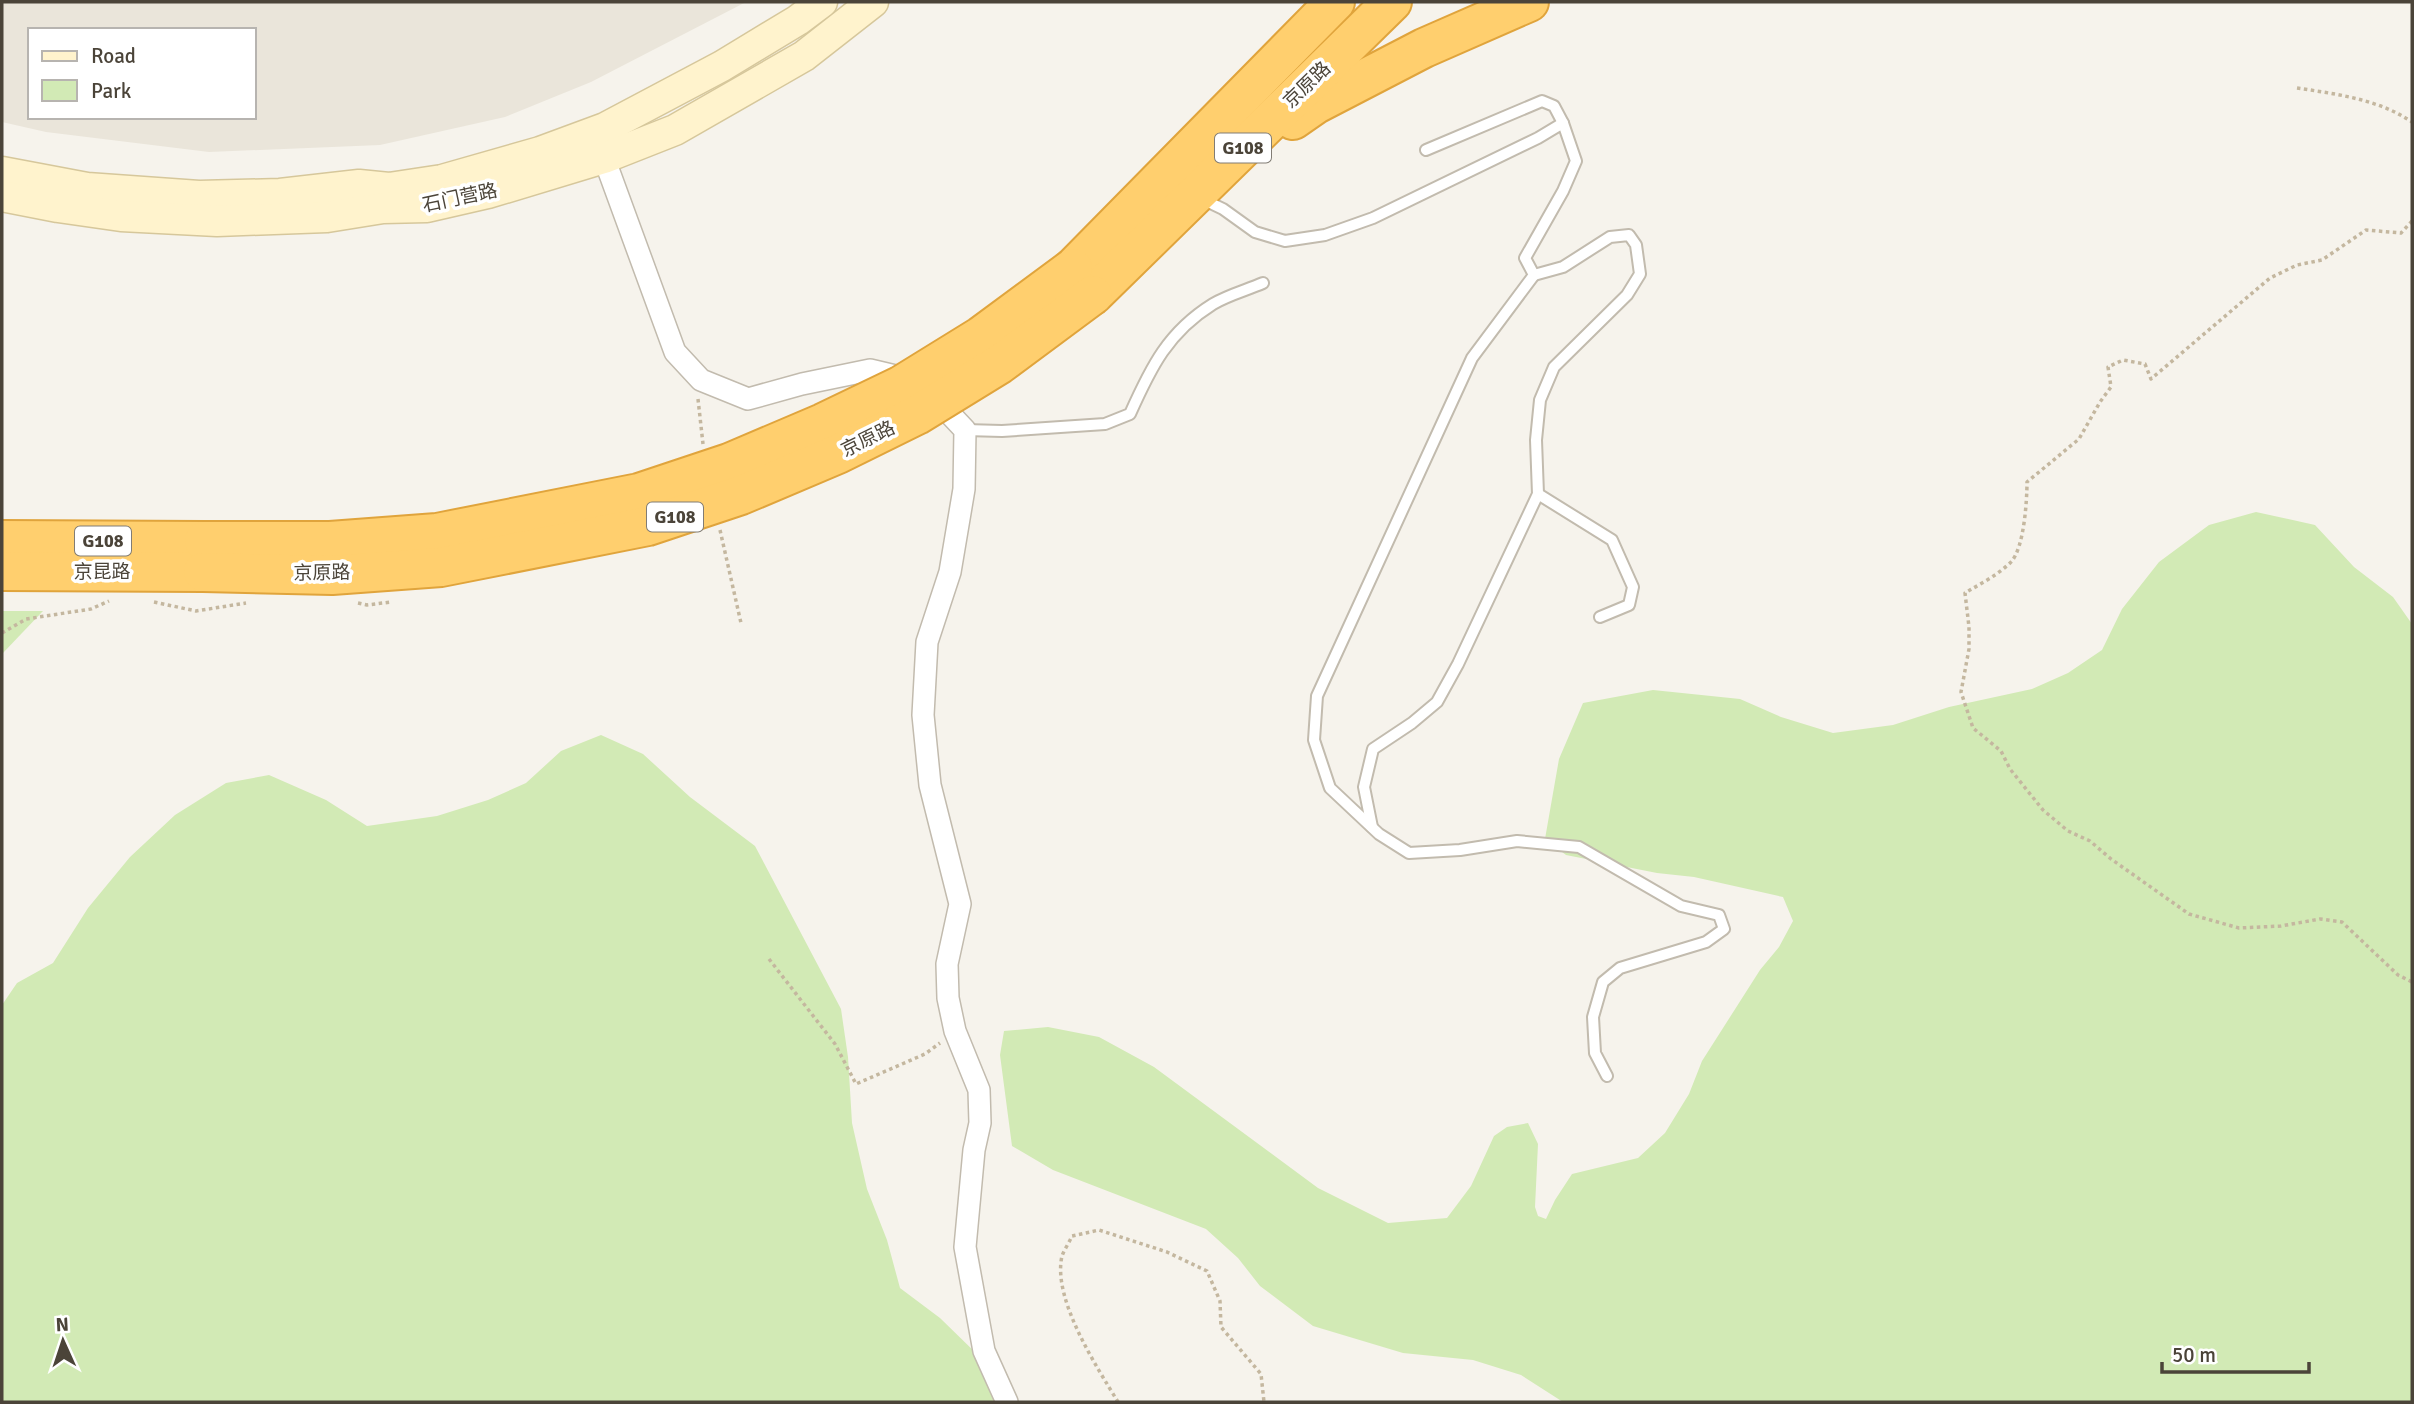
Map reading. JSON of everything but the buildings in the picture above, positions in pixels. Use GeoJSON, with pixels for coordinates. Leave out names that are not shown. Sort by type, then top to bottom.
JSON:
{"type":"FeatureCollection","features":[{"type":"Feature","properties":{"kind":"highway","name":"京原路"},"geometry":{"type":"LineString","coordinates":[[1083,281],[1335,2]]}},
{"type":"Feature","properties":{"kind":"highway","name":"京原路"},"geometry":{"type":"LineString","coordinates":[[204,557],[330,541],[437,533],[639,494],[729,463],[823,423],[900,386],[981,336],[1083,281],[1194,196],[1392,2]]}},
{"type":"Feature","properties":{"kind":"highway"},"geometry":{"type":"LineString","coordinates":[[1229,161],[1317,104],[1424,48],[1529,2]]}},
{"type":"Feature","properties":{"kind":"highway","name":"京昆路"},"geometry":{"type":"LineString","coordinates":[[2,540],[204,557]]}},
{"type":"Feature","properties":{"kind":"highway","name":"京昆路"},"geometry":{"type":"LineString","coordinates":[[2,571],[204,557]]}},
{"type":"Feature","properties":{"kind":"main road","name":"石门营路"},"geometry":{"type":"LineString","coordinates":[[2,195],[121,216],[216,221],[327,217],[383,208],[427,207],[488,193],[599,145],[660,100],[722,66],[798,20],[822,2]]}},
{"type":"Feature","properties":{"kind":"main road","name":"石门营路"},"geometry":{"type":"LineString","coordinates":[[2,172],[87,188],[186,195],[280,194],[359,185],[389,188],[442,180],[540,152],[599,145],[675,130],[804,56],[873,2]]}},
{"type":"Feature","properties":{"kind":"street"},"geometry":{"type":"LineString","coordinates":[[599,145],[675,352],[701,380],[748,399],[802,384],[870,370],[919,382],[965,430],[964,489],[950,572],[927,642],[923,715],[930,785],[960,904],[947,964],[948,998],[955,1031],[979,1090],[980,1123],[974,1150],[965,1247],[984,1351],[1007,1402]]}},
{"type":"Feature","properties":{"kind":"lane"},"geometry":{"type":"LineString","coordinates":[[1426,150],[1542,101],[1555,106],[1577,161],[1525,258],[1534,275]]}},
{"type":"Feature","properties":{"kind":"lane"},"geometry":{"type":"LineString","coordinates":[[1194,196],[1223,209],[1255,232],[1284,241],[1325,235],[1373,218],[1538,138],[1563,122]]}},
{"type":"Feature","properties":{"kind":"lane"},"geometry":{"type":"LineString","coordinates":[[1372,827],[1364,787],[1373,749],[1412,723],[1437,702],[1458,664],[1538,494],[1536,440],[1540,400],[1554,367],[1627,295],[1640,274],[1636,245],[1629,235],[1610,237],[1563,267],[1534,275],[1472,358],[1317,696],[1314,740],[1330,788],[1372,827],[1409,853],[1460,850],[1517,841],[1579,847],[1681,906],[1719,915],[1724,929],[1706,942],[1620,968],[1603,982],[1593,1017],[1595,1053],[1607,1076]]}},
{"type":"Feature","properties":{"kind":"lane"},"geometry":{"type":"LineString","coordinates":[[965,430],[1002,431],[1105,424],[1130,414],[1150,370],[1174,334],[1214,303],[1263,283]]}},
{"type":"Feature","properties":{"kind":"lane"},"geometry":{"type":"LineString","coordinates":[[1538,494],[1612,540],[1633,587],[1629,605],[1600,617]]}},
{"type":"Feature","properties":{"kind":"path"},"geometry":{"type":"LineString","coordinates":[[2297,88],[2363,100],[2399,113],[2412,122]]}},
{"type":"Feature","properties":{"kind":"path"},"geometry":{"type":"LineString","coordinates":[[2412,221],[2401,233],[2366,230],[2322,260],[2297,265],[2270,278],[2151,379],[2145,365],[2123,360],[2108,367],[2112,387],[2100,401],[2079,439],[2027,482],[2026,517],[2013,560],[1987,581],[1965,593],[1969,638],[1961,692],[1973,728],[2001,751],[2010,769],[2043,810],[2068,831],[2090,841],[2189,914],[2239,928],[2281,926],[2320,919],[2342,922],[2398,975],[2412,982]]}},
{"type":"Feature","properties":{"kind":"path"},"geometry":{"type":"LineString","coordinates":[[769,960],[835,1044],[856,1084],[925,1054],[955,1031]]}},
{"type":"Feature","properties":{"kind":"path"},"geometry":{"type":"LineString","coordinates":[[1118,1402],[1077,1331],[1062,1277],[1062,1256],[1072,1236],[1099,1230],[1167,1252],[1207,1271],[1220,1301],[1221,1327],[1261,1374],[1264,1402]]}},
{"type":"Feature","properties":{"kind":"shaded area"},"geometry":{"type":"Polygon","coordinates":[[[2,2],[746,2],[591,82],[505,117],[380,145],[209,152],[46,132],[2,122],[2,2]]]}},
{"type":"Feature","properties":{"kind":"green space"},"geometry":{"type":"Polygon","coordinates":[[[2256,512],[2315,525],[2354,567],[2393,597],[2412,624],[2412,1402],[1563,1402],[1521,1375],[1473,1360],[1403,1353],[1313,1326],[1260,1286],[1238,1258],[1206,1229],[1053,1170],[1012,1146],[1000,1055],[1004,1031],[1048,1027],[1099,1037],[1154,1067],[1318,1188],[1388,1223],[1447,1218],[1471,1186],[1494,1136],[1507,1127],[1528,1123],[1538,1144],[1535,1207],[1538,1216],[1546,1219],[1572,1174],[1638,1158],[1665,1133],[1689,1094],[1702,1061],[1760,970],[1779,947],[1793,921],[1783,897],[1694,877],[1657,873],[1566,855],[1545,839],[1559,759],[1583,703],[1653,690],[1740,699],[1781,717],[1833,733],[1893,725],[1949,707],[2032,689],[2068,673],[2102,650],[2122,609],[2159,562],[2209,525],[2256,512]]]}},
{"type":"Feature","properties":{"kind":"green space"},"geometry":{"type":"Polygon","coordinates":[[[2,611],[43,611],[2,654],[2,611]]]}},
{"type":"Feature","properties":{"kind":"green space"},"geometry":{"type":"Polygon","coordinates":[[[601,735],[643,754],[690,797],[755,846],[841,1009],[848,1057],[852,1123],[867,1189],[887,1240],[900,1288],[940,1318],[980,1357],[1014,1402],[2,1402],[2,1005],[17,983],[53,963],[88,908],[130,857],[175,815],[226,783],[269,775],[326,800],[367,826],[437,816],[488,800],[526,783],[561,751],[601,735]]]}}]}
